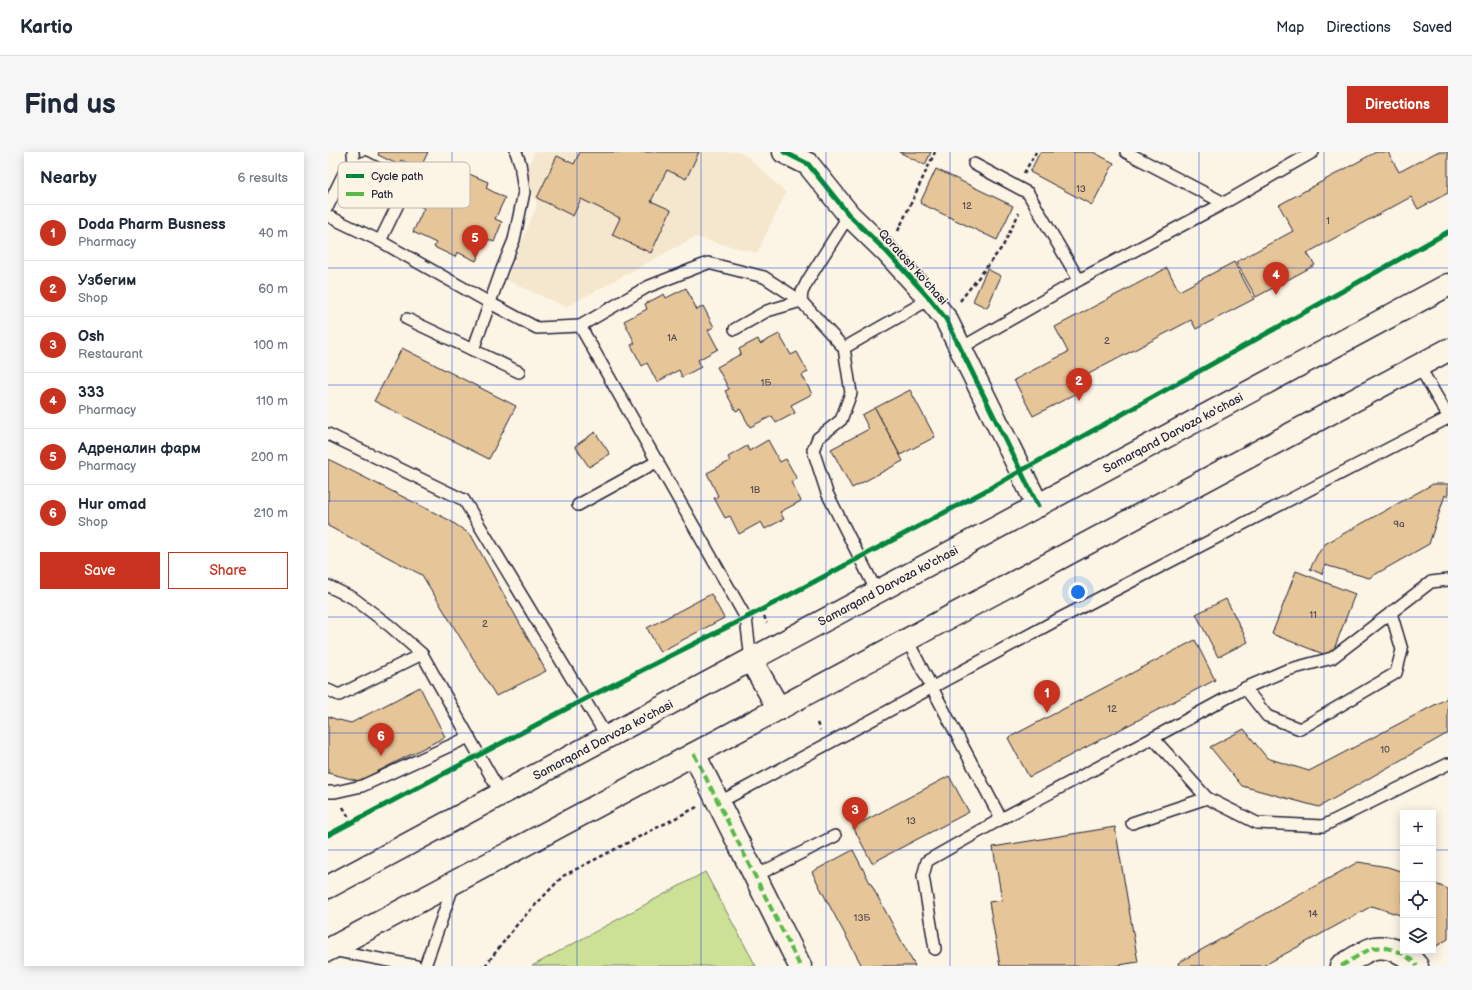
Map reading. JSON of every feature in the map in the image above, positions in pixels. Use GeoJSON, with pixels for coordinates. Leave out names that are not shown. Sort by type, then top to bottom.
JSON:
{"type":"FeatureCollection","features":[{"type":"Feature","properties":{"kind":"main road","name":"Qoratosh ko'chasi"},"geometry":{"type":"LineString","coordinates":[[784,152],[808,164],[849,214],[887,252],[930,299],[946,319],[1038,506]]}},
{"type":"Feature","properties":{"kind":"main road","name":"Samarqand Darvoza ko'chasi"},"geometry":{"type":"LineString","coordinates":[[328,887],[1448,285]]}},
{"type":"Feature","properties":{"kind":"main road"},"geometry":{"type":"LineString","coordinates":[[328,950],[1448,350]]}},
{"type":"Feature","properties":{"kind":"main road"},"geometry":{"type":"LineString","coordinates":[[751,660],[779,709]]}},
{"type":"Feature","properties":{"kind":"main road"},"geometry":{"type":"LineString","coordinates":[[694,754],[800,966]]}},
{"type":"Feature","properties":{"kind":"main road"},"geometry":{"type":"LineString","coordinates":[[1341,966],[1374,948],[1387,948],[1400,953],[1417,966]]}},
{"type":"Feature","properties":{"kind":"lane"},"geometry":{"type":"LineString","coordinates":[[353,152],[354,162]]}},
{"type":"Feature","properties":{"kind":"lane"},"geometry":{"type":"LineString","coordinates":[[473,350],[514,240],[524,192],[520,163],[516,152]]}},
{"type":"Feature","properties":{"kind":"lane"},"geometry":{"type":"LineString","coordinates":[[1126,152],[1224,203]]}},
{"type":"Feature","properties":{"kind":"lane"},"geometry":{"type":"LineString","coordinates":[[961,348],[1079,280],[1224,203],[1313,152]]}},
{"type":"Feature","properties":{"kind":"lane"},"geometry":{"type":"LineString","coordinates":[[974,164],[1028,193],[1079,280]]}},
{"type":"Feature","properties":{"kind":"lane"},"geometry":{"type":"LineString","coordinates":[[328,206],[338,185]]}},
{"type":"Feature","properties":{"kind":"lane"},"geometry":{"type":"LineString","coordinates":[[380,241],[396,208]]}},
{"type":"Feature","properties":{"kind":"lane"},"geometry":{"type":"LineString","coordinates":[[801,301],[802,292],[808,280],[849,214]]}},
{"type":"Feature","properties":{"kind":"lane"},"geometry":{"type":"LineString","coordinates":[[328,216],[380,241],[490,304],[537,328],[580,326],[647,287],[708,263],[764,277],[801,301],[844,348],[852,393],[841,420],[818,438],[813,450],[827,493],[877,592]]}},
{"type":"Feature","properties":{"kind":"lane"},"geometry":{"type":"LineString","coordinates":[[844,348],[930,299]]}},
{"type":"Feature","properties":{"kind":"lane"},"geometry":{"type":"LineString","coordinates":[[735,329],[767,312],[801,301]]}},
{"type":"Feature","properties":{"kind":"lane"},"geometry":{"type":"LineString","coordinates":[[407,319],[519,372]]}},
{"type":"Feature","properties":{"kind":"lane"},"geometry":{"type":"LineString","coordinates":[[580,326],[746,618],[751,660]]}},
{"type":"Feature","properties":{"kind":"lane"},"geometry":{"type":"LineString","coordinates":[[717,800],[933,688],[1055,621],[1448,417],[1419,366]]}},
{"type":"Feature","properties":{"kind":"lane"},"geometry":{"type":"LineString","coordinates":[[328,434],[464,500],[608,737]]}},
{"type":"Feature","properties":{"kind":"lane"},"geometry":{"type":"LineString","coordinates":[[578,505],[658,462]]}},
{"type":"Feature","properties":{"kind":"lane"},"geometry":{"type":"LineString","coordinates":[[934,949],[923,876],[928,861],[1002,819],[1245,688],[1287,670],[1332,658],[1431,582],[1448,580]]}},
{"type":"Feature","properties":{"kind":"lane"},"geometry":{"type":"LineString","coordinates":[[328,586],[353,598],[390,626],[422,654],[501,794]]}},
{"type":"Feature","properties":{"kind":"lane"},"geometry":{"type":"LineString","coordinates":[[1245,688],[1267,716],[1300,729],[1396,673],[1402,650],[1391,613]]}},
{"type":"Feature","properties":{"kind":"lane"},"geometry":{"type":"LineString","coordinates":[[907,640],[1002,819]]}},
{"type":"Feature","properties":{"kind":"lane"},"geometry":{"type":"LineString","coordinates":[[328,690],[339,695],[422,654]]}},
{"type":"Feature","properties":{"kind":"lane"},"geometry":{"type":"LineString","coordinates":[[328,792],[335,792],[362,786],[469,737]]}},
{"type":"Feature","properties":{"kind":"lane"},"geometry":{"type":"LineString","coordinates":[[1153,738],[1207,798],[1257,824],[1323,826],[1448,764]]}},
{"type":"Feature","properties":{"kind":"lane"},"geometry":{"type":"LineString","coordinates":[[1132,823],[1207,798]]}},
{"type":"Feature","properties":{"kind":"lane"},"geometry":{"type":"LineString","coordinates":[[755,876],[835,836]]}},
{"type":"Feature","properties":{"kind":"lane"},"geometry":{"type":"LineString","coordinates":[[425,966],[454,883]]}},
{"type":"Feature","properties":{"kind":"lane"},"geometry":{"type":"LineString","coordinates":[[328,950],[416,966]]}},
{"type":"Feature","properties":{"kind":"path"},"geometry":{"type":"LineString","coordinates":[[887,252],[935,152]]}},
{"type":"Feature","properties":{"kind":"path"},"geometry":{"type":"LineString","coordinates":[[946,319],[1003,246],[1028,193],[1024,174],[1036,152]]}},
{"type":"Feature","properties":{"kind":"path"},"geometry":{"type":"LineString","coordinates":[[328,835],[585,699],[746,618],[860,558],[1448,232]]}},
{"type":"Feature","properties":{"kind":"path"},"geometry":{"type":"LineString","coordinates":[[485,966],[519,922],[563,876],[717,800]]}},
{"type":"Feature","properties":{"kind":"shaded area"},"geometry":{"type":"Polygon","coordinates":[[[535,152],[739,152],[748,157],[786,193],[757,253],[695,237],[566,307],[506,280],[537,205],[526,170],[535,152]]]}},
{"type":"Feature","properties":{"kind":"green space"},"geometry":{"type":"Polygon","coordinates":[[[705,872],[756,966],[532,966],[705,872]]]}},
{"type":"Feature","properties":{"kind":"building"},"geometry":{"type":"Polygon","coordinates":[[[379,152],[428,152],[423,162],[405,162],[401,160],[400,162],[393,162],[378,155],[379,152]]]}},
{"type":"Feature","properties":{"kind":"building"},"geometry":{"type":"Polygon","coordinates":[[[580,152],[699,152],[686,179],[667,170],[651,201],[671,210],[651,253],[612,235],[620,218],[581,199],[573,216],[537,198],[557,156],[574,164],[580,152]]]}},
{"type":"Feature","properties":{"kind":"building"},"geometry":{"type":"Polygon","coordinates":[[[899,152],[931,152],[925,165],[899,152]]]}},
{"type":"Feature","properties":{"kind":"building"},"geometry":{"type":"Polygon","coordinates":[[[1040,152],[1093,152],[1114,163],[1092,205],[1030,172],[1040,152]]]}},
{"type":"Feature","properties":{"kind":"building"},"geometry":{"type":"Polygon","coordinates":[[[1376,152],[1388,152],[1399,172],[1437,152],[1448,152],[1448,193],[1418,209],[1411,197],[1307,253],[1315,265],[1256,297],[1236,262],[1293,231],[1279,205],[1376,152]]]}},
{"type":"Feature","properties":{"kind":"building"},"geometry":{"type":"Polygon","coordinates":[[[936,169],[1013,206],[997,240],[920,203],[936,169]]]}},
{"type":"Feature","properties":{"kind":"building"},"geometry":{"type":"Polygon","coordinates":[[[470,174],[488,182],[486,188],[505,198],[495,219],[502,222],[494,242],[486,238],[476,261],[457,252],[455,257],[434,247],[436,243],[413,232],[424,208],[470,208],[470,174]]]}},
{"type":"Feature","properties":{"kind":"building"},"geometry":{"type":"Polygon","coordinates":[[[1234,262],[1254,299],[1196,329],[1191,320],[1081,378],[1087,388],[1033,416],[1014,380],[1068,352],[1055,327],[1167,268],[1179,291],[1234,262]]]}},
{"type":"Feature","properties":{"kind":"building"},"geometry":{"type":"Polygon","coordinates":[[[987,269],[1001,276],[987,308],[973,301],[987,269]]]}},
{"type":"Feature","properties":{"kind":"building"},"geometry":{"type":"Polygon","coordinates":[[[686,288],[697,310],[703,306],[714,327],[708,330],[718,349],[698,360],[701,367],[682,377],[679,370],[657,382],[647,363],[642,366],[631,345],[635,343],[624,321],[647,309],[645,304],[664,294],[666,298],[686,288]]]}},
{"type":"Feature","properties":{"kind":"building"},"geometry":{"type":"Polygon","coordinates":[[[779,334],[791,355],[797,352],[808,372],[802,375],[812,394],[791,405],[795,413],[776,423],[772,416],[750,427],[740,409],[736,411],[725,391],[729,389],[717,367],[741,354],[739,349],[758,339],[760,344],[779,334]]]}},
{"type":"Feature","properties":{"kind":"building"},"geometry":{"type":"Polygon","coordinates":[[[402,348],[516,406],[489,459],[374,401],[402,348]]]}},
{"type":"Feature","properties":{"kind":"building"},"geometry":{"type":"Polygon","coordinates":[[[910,390],[935,437],[900,455],[875,408],[910,390]]]}},
{"type":"Feature","properties":{"kind":"building"},"geometry":{"type":"Polygon","coordinates":[[[875,408],[903,461],[852,488],[831,449],[869,429],[862,415],[875,408]]]}},
{"type":"Feature","properties":{"kind":"building"},"geometry":{"type":"Polygon","coordinates":[[[595,432],[610,454],[589,467],[575,446],[595,432]]]}},
{"type":"Feature","properties":{"kind":"building"},"geometry":{"type":"Polygon","coordinates":[[[768,440],[780,462],[786,459],[797,479],[791,482],[801,501],[780,512],[784,519],[765,529],[761,522],[739,534],[730,516],[725,518],[714,498],[718,496],[707,473],[730,461],[728,457],[747,446],[749,451],[768,440]]]}},
{"type":"Feature","properties":{"kind":"building"},"geometry":{"type":"Polygon","coordinates":[[[328,459],[449,520],[471,535],[546,671],[496,696],[422,575],[328,526],[328,459]]]}},
{"type":"Feature","properties":{"kind":"building"},"geometry":{"type":"Polygon","coordinates":[[[1433,484],[1448,484],[1448,497],[1445,495],[1429,544],[1369,578],[1325,565],[1322,574],[1310,569],[1317,555],[1325,544],[1433,484]]]}},
{"type":"Feature","properties":{"kind":"building"},"geometry":{"type":"Polygon","coordinates":[[[1296,571],[1355,594],[1331,657],[1272,634],[1296,571]]]}},
{"type":"Feature","properties":{"kind":"building"},"geometry":{"type":"Polygon","coordinates":[[[711,594],[724,618],[660,652],[647,628],[711,594]]]}},
{"type":"Feature","properties":{"kind":"building"},"geometry":{"type":"Polygon","coordinates":[[[1226,599],[1248,642],[1218,657],[1196,614],[1226,599]]]}},
{"type":"Feature","properties":{"kind":"building"},"geometry":{"type":"Polygon","coordinates":[[[1195,640],[1215,680],[1029,777],[1008,738],[1195,640]]]}},
{"type":"Feature","properties":{"kind":"building"},"geometry":{"type":"Polygon","coordinates":[[[420,687],[445,737],[359,781],[328,773],[328,716],[351,723],[420,687]]]}},
{"type":"Feature","properties":{"kind":"building"},"geometry":{"type":"Polygon","coordinates":[[[1448,693],[1448,733],[1319,807],[1242,786],[1210,747],[1244,729],[1267,758],[1309,771],[1446,699],[1448,693]]]}},
{"type":"Feature","properties":{"kind":"building"},"geometry":{"type":"Polygon","coordinates":[[[949,776],[969,812],[872,863],[853,827],[949,776]]]}},
{"type":"Feature","properties":{"kind":"building"},"geometry":{"type":"Polygon","coordinates":[[[1115,827],[1138,962],[1113,966],[1000,966],[989,902],[1002,900],[993,847],[1115,827]]]}},
{"type":"Feature","properties":{"kind":"building"},"geometry":{"type":"Polygon","coordinates":[[[853,850],[915,966],[862,966],[827,901],[812,872],[853,850]]]}},
{"type":"Feature","properties":{"kind":"building"},"geometry":{"type":"Polygon","coordinates":[[[1358,862],[1388,867],[1400,871],[1400,915],[1372,906],[1263,966],[1179,966],[1178,963],[1358,862]]]}},
{"type":"Feature","properties":{"kind":"building"},"geometry":{"type":"Polygon","coordinates":[[[1436,884],[1448,889],[1448,939],[1436,946],[1436,884]]]}},
{"type":"Feature","properties":{"kind":"marked path"},"geometry":{"type":"LineString","coordinates":[[694,754],[800,966]]}},
{"type":"Feature","properties":{"kind":"marked path"},"geometry":{"type":"LineString","coordinates":[[1341,966],[1367,951],[1380,947],[1392,949],[1404,955],[1417,966]]}},
{"type":"Feature","properties":{"kind":"cycle path"},"geometry":{"type":"LineString","coordinates":[[784,152],[808,164],[849,215],[887,252],[930,299],[946,319],[1038,506]]}},
{"type":"Feature","properties":{"kind":"cycle path"},"geometry":{"type":"LineString","coordinates":[[328,835],[585,699],[761,610],[985,491],[1448,232]]}},
{"type":"Feature","properties":{"kind":"place","name":"Адреналин фарм"},"geometry":{"type":"Point","coordinates":[475,258]}},
{"type":"Feature","properties":{"kind":"place","name":"333"},"geometry":{"type":"Point","coordinates":[1276,295]}},
{"type":"Feature","properties":{"kind":"place","name":"Узбегим"},"geometry":{"type":"Point","coordinates":[1079,401]}},
{"type":"Feature","properties":{"kind":"place","name":"Doda Pharm Busness"},"geometry":{"type":"Point","coordinates":[1047,713]}},
{"type":"Feature","properties":{"kind":"place","name":"Hur omad"},"geometry":{"type":"Point","coordinates":[381,756]}},
{"type":"Feature","properties":{"kind":"place","name":"Osh"},"geometry":{"type":"Point","coordinates":[855,830]}}]}
